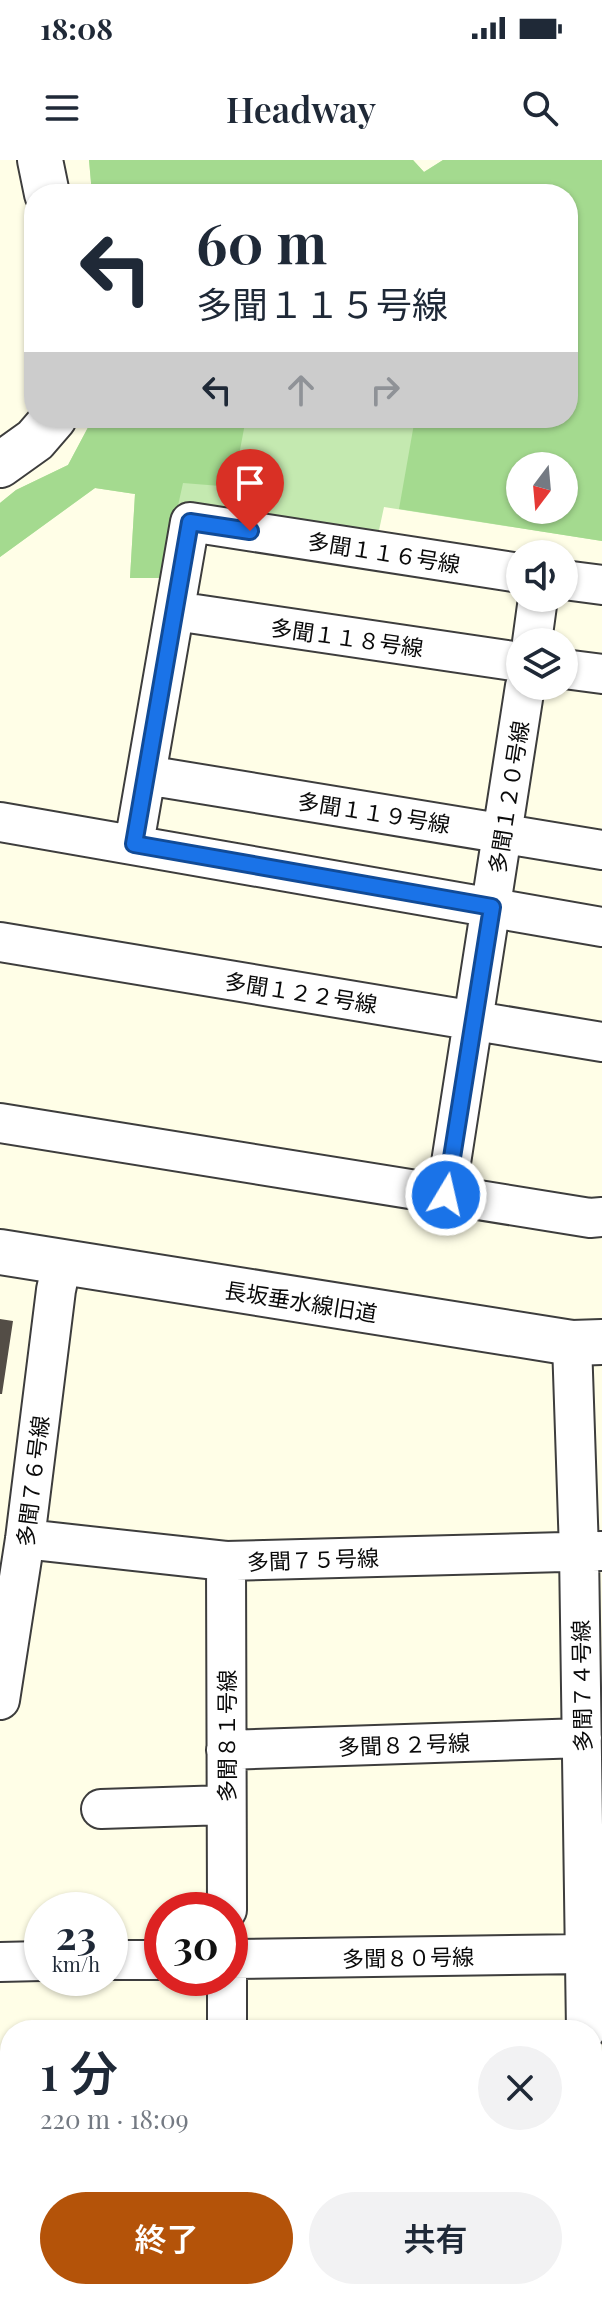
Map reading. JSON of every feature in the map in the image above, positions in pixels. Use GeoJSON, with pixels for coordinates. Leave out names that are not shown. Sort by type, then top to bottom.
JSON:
{"type":"FeatureCollection","features":[{"type":"Feature","properties":{"kind":"street"},"geometry":{"type":"LineString","coordinates":[[40,160],[45,184]]}},
{"type":"Feature","properties":{"kind":"street"},"geometry":{"type":"LineString","coordinates":[[0,465],[35,440],[45,428]]}},
{"type":"Feature","properties":{"kind":"street","name":"多聞１１６号線"},"geometry":{"type":"LineString","coordinates":[[134,844],[190,522],[506,571]]}},
{"type":"Feature","properties":{"kind":"street"},"geometry":{"type":"LineString","coordinates":[[578,582],[602,585]]}},
{"type":"Feature","properties":{"kind":"street","name":"多聞１１８号線"},"geometry":{"type":"LineString","coordinates":[[175,611],[506,660]]}},
{"type":"Feature","properties":{"kind":"street"},"geometry":{"type":"LineString","coordinates":[[578,671],[602,674]]}},
{"type":"Feature","properties":{"kind":"street","name":"多聞１２０号線"},"geometry":{"type":"LineString","coordinates":[[446,1195],[523,700]]}},
{"type":"Feature","properties":{"kind":"street","name":"多聞１１９号線"},"geometry":{"type":"LineString","coordinates":[[146,775],[602,850]]}},
{"type":"Feature","properties":{"kind":"street"},"geometry":{"type":"LineString","coordinates":[[0,822],[602,927]]}},
{"type":"Feature","properties":{"kind":"street","name":"多聞１２２号線"},"geometry":{"type":"LineString","coordinates":[[0,942],[602,1042]]}},
{"type":"Feature","properties":{"kind":"street"},"geometry":{"type":"LineString","coordinates":[[0,1123],[590,1218],[602,1217]]}},
{"type":"Feature","properties":{"kind":"street","name":"長坂垂水線旧道"},"geometry":{"type":"LineString","coordinates":[[0,1252],[59,1276],[587,1357]]}},
{"type":"Feature","properties":{"kind":"street","name":"長坂垂水線旧道"},"geometry":{"type":"LineString","coordinates":[[0,1281],[59,1276]]}},
{"type":"Feature","properties":{"kind":"street","name":"多聞７６号線"},"geometry":{"type":"LineString","coordinates":[[0,1700],[25,1539],[59,1276]]}},
{"type":"Feature","properties":{"kind":"street","name":"多聞７４号線"},"geometry":{"type":"LineString","coordinates":[[586,2020],[582,1738],[590,1551],[587,1357]]}},
{"type":"Feature","properties":{"kind":"street","name":"多聞７５号線"},"geometry":{"type":"LineString","coordinates":[[25,1539],[226,1561],[590,1551]]}},
{"type":"Feature","properties":{"kind":"street","name":"多聞８１号線"},"geometry":{"type":"LineString","coordinates":[[226,1561],[227,1892]]}},
{"type":"Feature","properties":{"kind":"street","name":"多聞８２号線"},"geometry":{"type":"LineString","coordinates":[[226,1750],[582,1738]]}},
{"type":"Feature","properties":{"kind":"street"},"geometry":{"type":"LineString","coordinates":[[101,1809],[226,1805]]}},
{"type":"Feature","properties":{"kind":"street","name":"多聞８０号線"},"geometry":{"type":"LineString","coordinates":[[248,1959],[585,1954]]}},
{"type":"Feature","properties":{"kind":"street"},"geometry":{"type":"LineString","coordinates":[[0,1962],[24,1961]]}},
{"type":"Feature","properties":{"kind":"street"},"geometry":{"type":"LineString","coordinates":[[227,1996],[227,2020]]}},
{"type":"Feature","properties":{"kind":"green space"},"geometry":{"type":"Polygon","coordinates":[[[89,160],[413,160],[424,172],[443,160],[602,160],[602,541],[384,507],[378,535],[178,507],[162,578],[130,578],[135,494],[95,488],[0,557],[0,503],[16,490],[68,465],[88,428],[578,428],[578,184],[91,184],[89,160]]]}},
{"type":"Feature","properties":{"kind":"green space"},"geometry":{"type":"Polygon","coordinates":[[[89,160],[413,160],[424,172],[443,160],[602,160],[602,541],[399,509],[413,428],[578,428],[578,184],[91,184],[89,160]]]}},
{"type":"Feature","properties":{"kind":"green space"},"geometry":{"type":"Polygon","coordinates":[[[88,428],[244,428],[233,487],[183,483],[162,578],[130,578],[135,494],[95,488],[0,557],[0,503],[16,490],[68,465],[88,428]]]}},
{"type":"Feature","properties":{"kind":"building"},"geometry":{"type":"Polygon","coordinates":[[[0,1319],[13,1321],[2,1394],[0,1394],[0,1319]]]}},
{"type":"Feature","properties":{"kind":"route"},"geometry":{"type":"LineString","coordinates":[[250,531],[190,522],[134,844],[492,907],[446,1195]]}}]}
